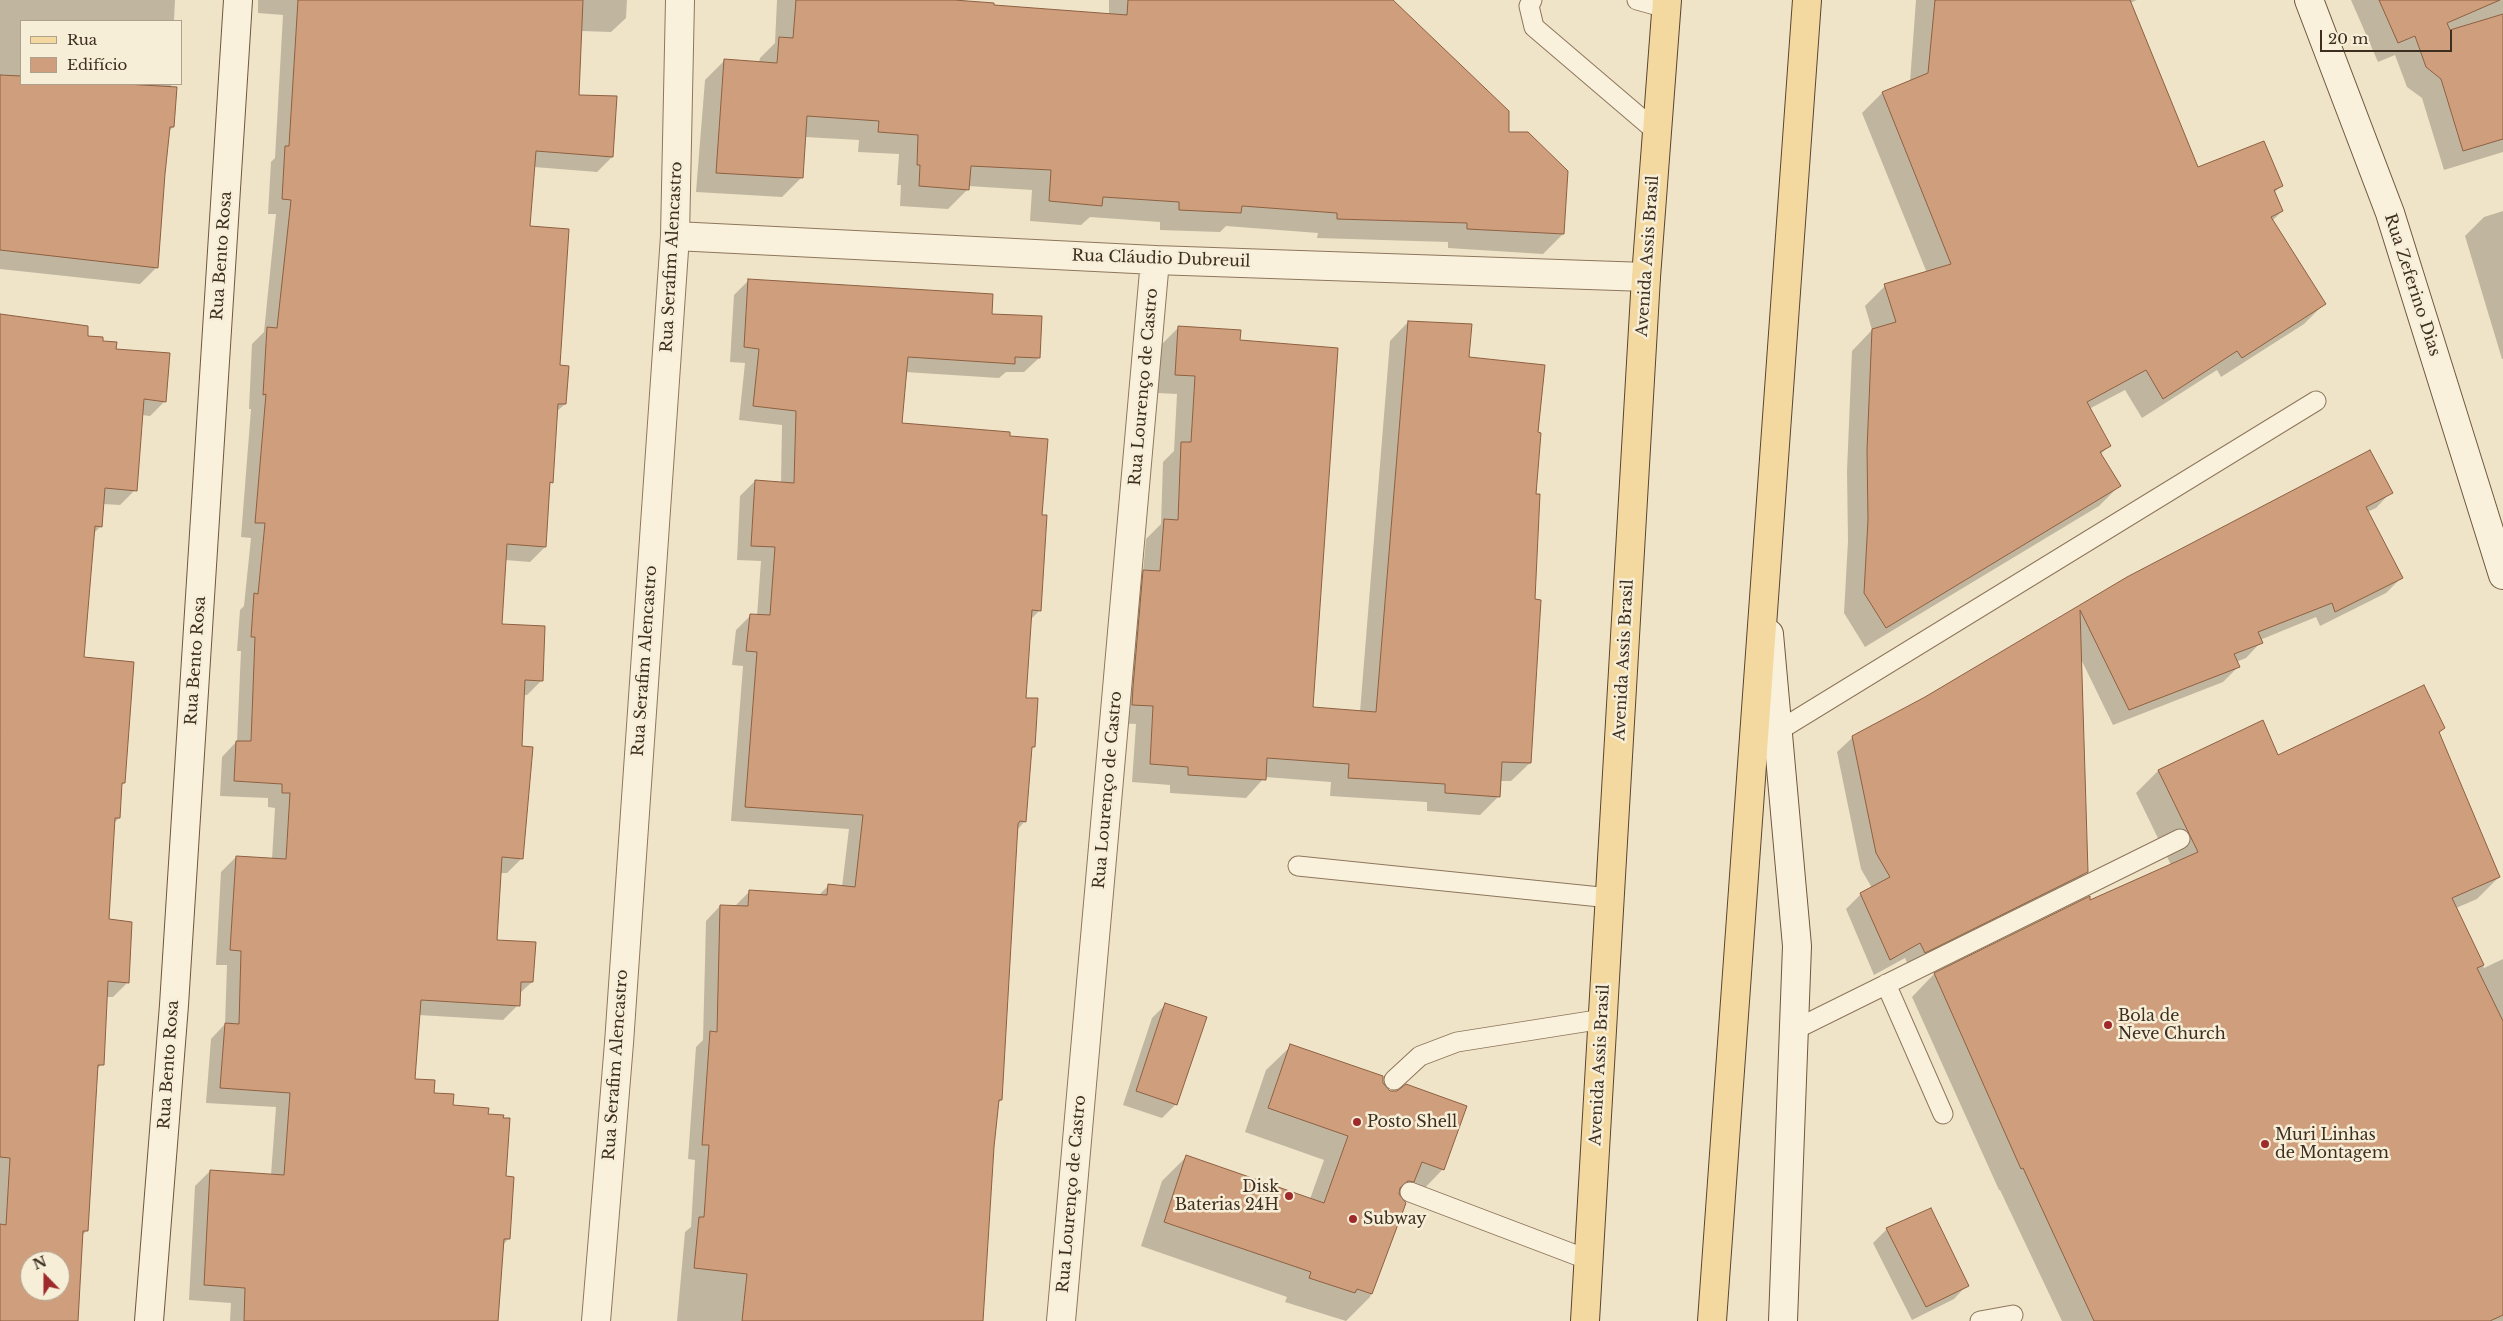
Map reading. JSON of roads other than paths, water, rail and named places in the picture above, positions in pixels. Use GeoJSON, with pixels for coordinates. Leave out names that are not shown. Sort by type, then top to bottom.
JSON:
{"type":"FeatureCollection","features":[{"type":"Feature","properties":{"kind":"main road"},"geometry":{"type":"LineString","coordinates":[[1712,1321],[1807,0]]}},
{"type":"Feature","properties":{"kind":"main road","name":"Avenida Assis Brasil"},"geometry":{"type":"LineString","coordinates":[[1585,1321],[1646,277],[1666,4]]}},
{"type":"Feature","properties":{"kind":"street","name":"Rua Bento Rosa"},"geometry":{"type":"LineString","coordinates":[[149,1321],[174,1005],[238,0]]}},
{"type":"Feature","properties":{"kind":"street","name":"Rua Serafim Alencastro"},"geometry":{"type":"LineString","coordinates":[[596,1321],[619,1043],[675,236],[680,0]]}},
{"type":"Feature","properties":{"kind":"street","name":"Rua Zeferino Dias"},"geometry":{"type":"LineString","coordinates":[[2308,0],[2390,213],[2503,575]]}},
{"type":"Feature","properties":{"kind":"street","name":"Rua Cláudio Dubreuil"},"geometry":{"type":"LineString","coordinates":[[675,236],[1155,260],[1646,277]]}},
{"type":"Feature","properties":{"kind":"street","name":"Rua Lourenço de Castro"},"geometry":{"type":"LineString","coordinates":[[1061,1321],[1155,260]]}},
{"type":"Feature","properties":{"kind":"street"},"geometry":{"type":"LineString","coordinates":[[1764,582],[1797,946],[1783,1321]]}},
{"type":"Feature","properties":{"kind":"lane"},"geometry":{"type":"LineString","coordinates":[[1532,0],[1529,6],[1534,27],[1657,132]]}},
{"type":"Feature","properties":{"kind":"lane"},"geometry":{"type":"LineString","coordinates":[[1637,0],[1666,4]]}},
{"type":"Feature","properties":{"kind":"lane"},"geometry":{"type":"LineString","coordinates":[[1778,731],[2316,401]]}},
{"type":"Feature","properties":{"kind":"lane"},"geometry":{"type":"LineString","coordinates":[[1794,1030],[2180,839]]}},
{"type":"Feature","properties":{"kind":"lane"},"geometry":{"type":"LineString","coordinates":[[1298,866],[1610,898]]}},
{"type":"Feature","properties":{"kind":"lane"},"geometry":{"type":"LineString","coordinates":[[1886,984],[1943,1114]]}},
{"type":"Feature","properties":{"kind":"lane"},"geometry":{"type":"LineString","coordinates":[[1394,1080],[1420,1056],[1457,1042],[1603,1019]]}},
{"type":"Feature","properties":{"kind":"lane"},"geometry":{"type":"LineString","coordinates":[[1410,1192],[1589,1260]]}},
{"type":"Feature","properties":{"kind":"lane"},"geometry":{"type":"LineString","coordinates":[[1980,1321],[2012,1315]]}},
{"type":"Feature","properties":{"kind":"place","name":"Bola de Neve Church"},"geometry":{"type":"Point","coordinates":[2108,1025]}},
{"type":"Feature","properties":{"kind":"place","name":"Posto Shell"},"geometry":{"type":"Point","coordinates":[1357,1122]}},
{"type":"Feature","properties":{"kind":"place","name":"Muri Linhas de Montagem"},"geometry":{"type":"Point","coordinates":[2265,1144]}},
{"type":"Feature","properties":{"kind":"place","name":"Disk Baterias 24H"},"geometry":{"type":"Point","coordinates":[1289,1196]}},
{"type":"Feature","properties":{"kind":"place","name":"Subway"},"geometry":{"type":"Point","coordinates":[1353,1219]}}]}
